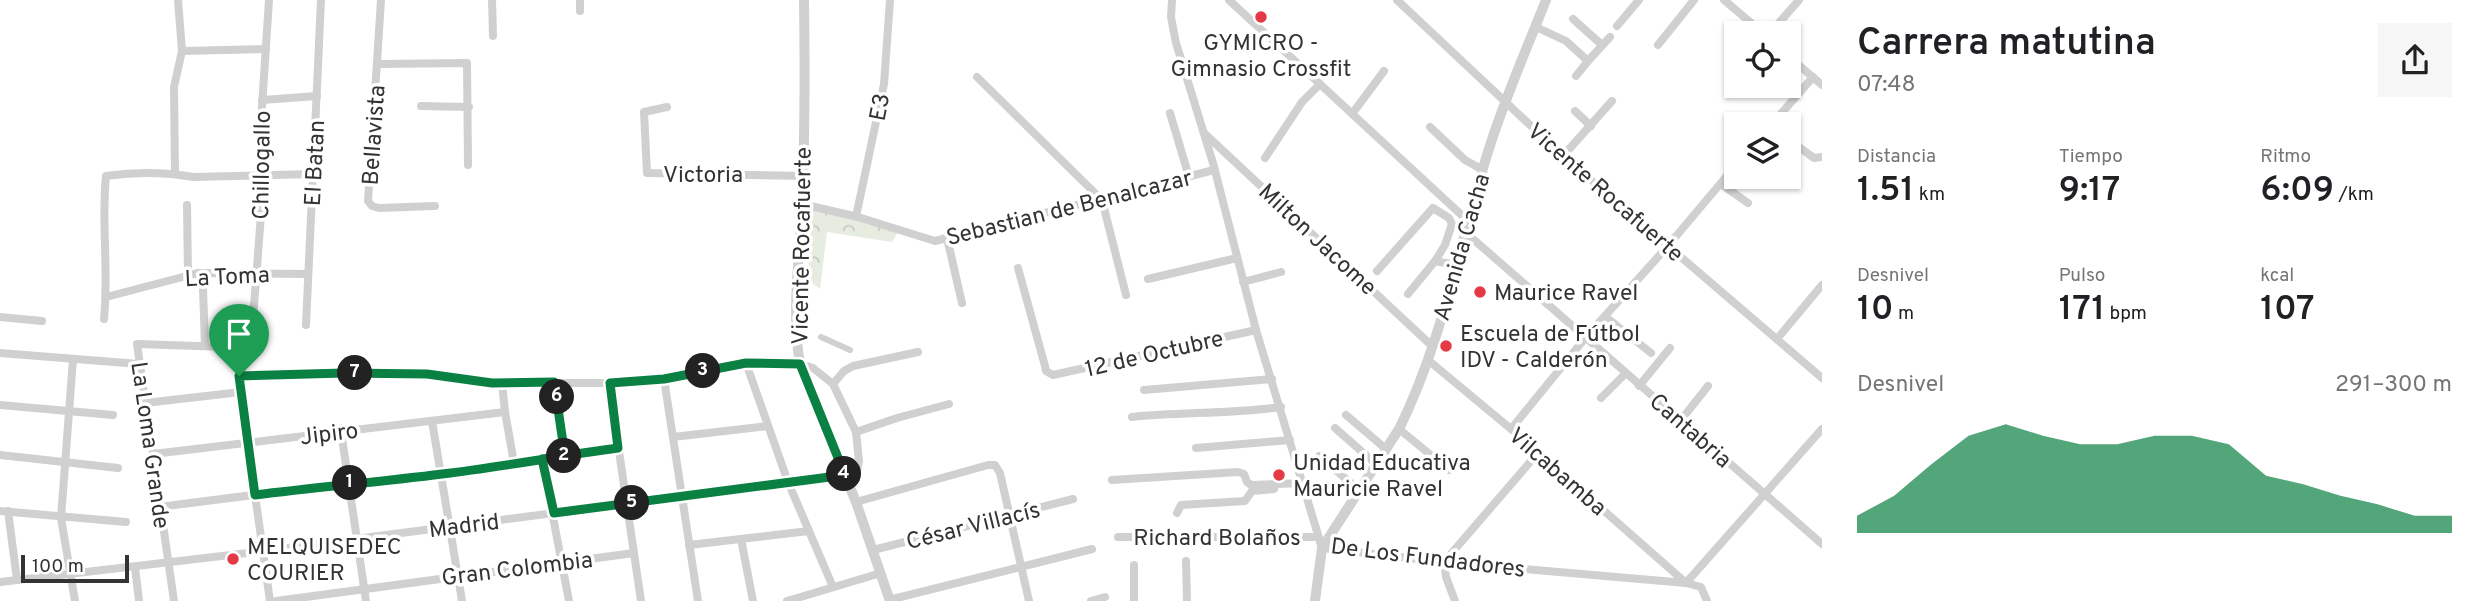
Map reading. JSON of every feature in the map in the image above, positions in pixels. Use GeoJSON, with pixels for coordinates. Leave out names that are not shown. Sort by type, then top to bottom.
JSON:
{"type":"FeatureCollection","features":[{"type":"Feature","properties":{"kind":"street"},"geometry":{"type":"LineString","coordinates":[[174,174],[174,87],[182,51],[178,0]]}},
{"type":"Feature","properties":{"kind":"street","name":"Chillogallo"},"geometry":{"type":"LineString","coordinates":[[252,331],[264,176],[261,121],[269,0]]}},
{"type":"Feature","properties":{"kind":"street","name":"El Batan"},"geometry":{"type":"LineString","coordinates":[[306,325],[321,0]]}},
{"type":"Feature","properties":{"kind":"street","name":"Bellavista"},"geometry":{"type":"LineString","coordinates":[[381,0],[369,203],[379,208],[435,206]]}},
{"type":"Feature","properties":{"kind":"street"},"geometry":{"type":"LineString","coordinates":[[492,0],[493,36]]}},
{"type":"Feature","properties":{"kind":"street"},"geometry":{"type":"LineString","coordinates":[[580,0],[580,11]]}},
{"type":"Feature","properties":{"kind":"street","name":"Vicente Rocafuerte"},"geometry":{"type":"LineString","coordinates":[[804,0],[803,176],[797,327],[800,364],[856,502],[889,600]]}},
{"type":"Feature","properties":{"kind":"street","name":"E3"},"geometry":{"type":"LineString","coordinates":[[857,212],[884,84],[890,0]]}},
{"type":"Feature","properties":{"kind":"street","name":"De Los Fundadores"},"geometry":{"type":"LineString","coordinates":[[1172,0],[1173,33],[1213,167],[1256,330],[1322,548],[1444,562],[1686,583]]}},
{"type":"Feature","properties":{"kind":"street"},"geometry":{"type":"LineString","coordinates":[[1229,0],[1468,221]]}},
{"type":"Feature","properties":{"kind":"street","name":"Vicente Rocafuerte"},"geometry":{"type":"LineString","coordinates":[[1396,0],[1563,156],[1822,378]]}},
{"type":"Feature","properties":{"kind":"street","name":"Avenida Cacha"},"geometry":{"type":"LineString","coordinates":[[1315,601],[1322,548],[1399,429],[1428,360],[1483,170],[1546,0]]}},
{"type":"Feature","properties":{"kind":"street"},"geometry":{"type":"LineString","coordinates":[[1617,26],[1639,0]]}},
{"type":"Feature","properties":{"kind":"street"},"geometry":{"type":"LineString","coordinates":[[1658,45],[1694,0]]}},
{"type":"Feature","properties":{"kind":"street"},"geometry":{"type":"LineString","coordinates":[[1724,0],[1749,21]]}},
{"type":"Feature","properties":{"kind":"street"},"geometry":{"type":"LineString","coordinates":[[1781,21],[1799,0]]}},
{"type":"Feature","properties":{"kind":"street"},"geometry":{"type":"LineString","coordinates":[[1573,19],[1602,45]]}},
{"type":"Feature","properties":{"kind":"street"},"geometry":{"type":"LineString","coordinates":[[1536,27],[1566,41],[1588,61]]}},
{"type":"Feature","properties":{"kind":"street"},"geometry":{"type":"LineString","coordinates":[[1576,76],[1610,37]]}},
{"type":"Feature","properties":{"kind":"street"},"geometry":{"type":"LineString","coordinates":[[182,51],[266,49]]}},
{"type":"Feature","properties":{"kind":"street"},"geometry":{"type":"LineString","coordinates":[[378,64],[465,62],[468,65],[468,165]]}},
{"type":"Feature","properties":{"kind":"street"},"geometry":{"type":"LineString","coordinates":[[1801,67],[1822,85]]}},
{"type":"Feature","properties":{"kind":"street"},"geometry":{"type":"LineString","coordinates":[[1352,114],[1384,71]]}},
{"type":"Feature","properties":{"kind":"street"},"geometry":{"type":"LineString","coordinates":[[977,77],[1102,200],[1126,295]]}},
{"type":"Feature","properties":{"kind":"street"},"geometry":{"type":"LineString","coordinates":[[1782,112],[1813,77]]}},
{"type":"Feature","properties":{"kind":"street"},"geometry":{"type":"LineString","coordinates":[[1265,158],[1302,102],[1320,84]]}},
{"type":"Feature","properties":{"kind":"street"},"geometry":{"type":"LineString","coordinates":[[262,100],[317,96]]}},
{"type":"Feature","properties":{"kind":"street"},"geometry":{"type":"LineString","coordinates":[[1563,156],[1612,101]]}},
{"type":"Feature","properties":{"kind":"street"},"geometry":{"type":"LineString","coordinates":[[421,106],[469,107]]}},
{"type":"Feature","properties":{"kind":"street","name":"Victoria"},"geometry":{"type":"LineString","coordinates":[[667,107],[644,113],[647,173],[803,176]]}},
{"type":"Feature","properties":{"kind":"street"},"geometry":{"type":"LineString","coordinates":[[1575,111],[1591,126]]}},
{"type":"Feature","properties":{"kind":"street"},"geometry":{"type":"LineString","coordinates":[[1170,113],[1189,177]]}},
{"type":"Feature","properties":{"kind":"street"},"geometry":{"type":"LineString","coordinates":[[1430,127],[1465,160],[1483,170]]}},
{"type":"Feature","properties":{"kind":"street","name":"Milton Jacome"},"geometry":{"type":"LineString","coordinates":[[1203,132],[1432,346]]}},
{"type":"Feature","properties":{"kind":"street"},"geometry":{"type":"LineString","coordinates":[[1801,148],[1814,158],[1822,157]]}},
{"type":"Feature","properties":{"kind":"street","name":"Sebastian de Benalcazar"},"geometry":{"type":"LineString","coordinates":[[802,204],[858,217],[934,241],[1189,177],[1213,167],[1228,155]]}},
{"type":"Feature","properties":{"kind":"street"},"geometry":{"type":"LineString","coordinates":[[104,319],[106,176],[138,172],[193,177],[313,174]]}},
{"type":"Feature","properties":{"kind":"street"},"geometry":{"type":"LineString","coordinates":[[1511,429],[1586,337],[1724,180]]}},
{"type":"Feature","properties":{"kind":"street"},"geometry":{"type":"LineString","coordinates":[[1721,184],[1748,203]]}},
{"type":"Feature","properties":{"kind":"street"},"geometry":{"type":"LineString","coordinates":[[187,205],[193,274],[201,278],[203,288],[205,346]]}},
{"type":"Feature","properties":{"kind":"street"},"geometry":{"type":"LineString","coordinates":[[1377,271],[1433,208],[1449,218],[1452,224],[1445,245],[1408,294]]}},
{"type":"Feature","properties":{"kind":"street","name":"Cantabria"},"geometry":{"type":"LineString","coordinates":[[1465,232],[1822,544]]}},
{"type":"Feature","properties":{"kind":"street"},"geometry":{"type":"LineString","coordinates":[[947,238],[962,303]]}},
{"type":"Feature","properties":{"kind":"street"},"geometry":{"type":"LineString","coordinates":[[1148,279],[1237,258]]}},
{"type":"Feature","properties":{"kind":"street"},"geometry":{"type":"LineString","coordinates":[[1435,261],[1456,265]]}},
{"type":"Feature","properties":{"kind":"street","name":"12 de Octubre"},"geometry":{"type":"LineString","coordinates":[[1018,268],[1045,366],[1053,376],[1256,330]]}},
{"type":"Feature","properties":{"kind":"street"},"geometry":{"type":"LineString","coordinates":[[1244,282],[1281,272]]}},
{"type":"Feature","properties":{"kind":"street","name":"La Toma"},"geometry":{"type":"LineString","coordinates":[[106,297],[193,274],[308,274]]}},
{"type":"Feature","properties":{"kind":"street"},"geometry":{"type":"LineString","coordinates":[[1777,339],[1822,285]]}},
{"type":"Feature","properties":{"kind":"street"},"geometry":{"type":"LineString","coordinates":[[0,317],[42,321]]}},
{"type":"Feature","properties":{"kind":"street"},"geometry":{"type":"LineString","coordinates":[[1606,317],[1651,353]]}},
{"type":"Feature","properties":{"kind":"street"},"geometry":{"type":"LineString","coordinates":[[821,337],[850,350]]}},
{"type":"Feature","properties":{"kind":"street","name":"La Loma Grande"},"geometry":{"type":"LineString","coordinates":[[174,601],[137,344],[227,347],[235,353],[239,376]]}},
{"type":"Feature","properties":{"kind":"street"},"geometry":{"type":"LineString","coordinates":[[1639,386],[1670,348]]}},
{"type":"Feature","properties":{"kind":"street"},"geometry":{"type":"LineString","coordinates":[[834,384],[844,371],[853,366],[918,352]]}},
{"type":"Feature","properties":{"kind":"street"},"geometry":{"type":"LineString","coordinates":[[0,353],[139,364]]}},
{"type":"Feature","properties":{"kind":"street"},"geometry":{"type":"LineString","coordinates":[[73,359],[61,517],[75,601]]}},
{"type":"Feature","properties":{"kind":"street","name":"Vilcabamba"},"geometry":{"type":"LineString","coordinates":[[1428,360],[1686,583],[1701,587],[1707,601]]}},
{"type":"Feature","properties":{"kind":"street"},"geometry":{"type":"LineString","coordinates":[[746,363],[788,482],[833,587]]}},
{"type":"Feature","properties":{"kind":"street"},"geometry":{"type":"LineString","coordinates":[[270,601],[239,376],[413,374],[502,383],[610,383],[664,379],[746,363],[800,364],[813,368],[834,384],[856,432],[859,461],[850,487]]}},
{"type":"Feature","properties":{"kind":"street"},"geometry":{"type":"LineString","coordinates":[[1601,398],[1625,374]]}},
{"type":"Feature","properties":{"kind":"street"},"geometry":{"type":"LineString","coordinates":[[664,379],[698,601]]}},
{"type":"Feature","properties":{"kind":"street"},"geometry":{"type":"LineString","coordinates":[[1144,390],[1272,379]]}},
{"type":"Feature","properties":{"kind":"street"},"geometry":{"type":"LineString","coordinates":[[554,382],[565,456]]}},
{"type":"Feature","properties":{"kind":"street"},"geometry":{"type":"LineString","coordinates":[[502,383],[514,463]]}},
{"type":"Feature","properties":{"kind":"street"},"geometry":{"type":"LineString","coordinates":[[610,383],[641,601]]}},
{"type":"Feature","properties":{"kind":"street"},"geometry":{"type":"LineString","coordinates":[[1681,420],[1707,386]]}},
{"type":"Feature","properties":{"kind":"street"},"geometry":{"type":"LineString","coordinates":[[145,403],[241,393]]}},
{"type":"Feature","properties":{"kind":"street"},"geometry":{"type":"LineString","coordinates":[[856,432],[949,404]]}},
{"type":"Feature","properties":{"kind":"street"},"geometry":{"type":"LineString","coordinates":[[0,405],[113,415]]}},
{"type":"Feature","properties":{"kind":"street"},"geometry":{"type":"LineString","coordinates":[[1132,417],[1180,412],[1209,414],[1281,407]]}},
{"type":"Feature","properties":{"kind":"street","name":"Jipiro"},"geometry":{"type":"LineString","coordinates":[[153,454],[505,412]]}},
{"type":"Feature","properties":{"kind":"street"},"geometry":{"type":"LineString","coordinates":[[1346,415],[1386,449]]}},
{"type":"Feature","properties":{"kind":"street"},"geometry":{"type":"LineString","coordinates":[[432,421],[462,601]]}},
{"type":"Feature","properties":{"kind":"street"},"geometry":{"type":"LineString","coordinates":[[673,437],[768,426]]}},
{"type":"Feature","properties":{"kind":"street"},"geometry":{"type":"LineString","coordinates":[[1335,428],[1376,464]]}},
{"type":"Feature","properties":{"kind":"street"},"geometry":{"type":"LineString","coordinates":[[1399,429],[1449,470]]}},
{"type":"Feature","properties":{"kind":"street"},"geometry":{"type":"LineString","coordinates":[[1686,583],[1822,429]]}},
{"type":"Feature","properties":{"kind":"street"},"geometry":{"type":"LineString","coordinates":[[341,431],[366,601]]}},
{"type":"Feature","properties":{"kind":"street"},"geometry":{"type":"LineString","coordinates":[[1196,448],[1290,440]]}},
{"type":"Feature","properties":{"kind":"street"},"geometry":{"type":"LineString","coordinates":[[159,507],[442,474],[618,448]]}},
{"type":"Feature","properties":{"kind":"street"},"geometry":{"type":"LineString","coordinates":[[1455,601],[1446,577],[1444,562],[1537,454]]}},
{"type":"Feature","properties":{"kind":"street"},"geometry":{"type":"LineString","coordinates":[[0,455],[118,468]]}},
{"type":"Feature","properties":{"kind":"street"},"geometry":{"type":"LineString","coordinates":[[1319,456],[1359,490]]}},
{"type":"Feature","properties":{"kind":"street"},"geometry":{"type":"LineString","coordinates":[[542,459],[569,601]]}},
{"type":"Feature","properties":{"kind":"street"},"geometry":{"type":"LineString","coordinates":[[856,502],[991,465],[997,467],[1028,601]]}},
{"type":"Feature","properties":{"kind":"street"},"geometry":{"type":"LineString","coordinates":[[1112,480],[1238,472],[1244,474],[1251,485],[1304,485]]}},
{"type":"Feature","properties":{"kind":"street","name":"Madrid"},"geometry":{"type":"LineString","coordinates":[[0,582],[264,551],[845,475]]}},
{"type":"Feature","properties":{"kind":"street"},"geometry":{"type":"LineString","coordinates":[[1177,513],[1184,504],[1240,502],[1247,500],[1250,492],[1254,490],[1304,485]]}},
{"type":"Feature","properties":{"kind":"street","name":"César Villacís"},"geometry":{"type":"LineString","coordinates":[[873,550],[1073,499]]}},
{"type":"Feature","properties":{"kind":"street"},"geometry":{"type":"LineString","coordinates":[[17,580],[4,511],[126,522]]}},
{"type":"Feature","properties":{"kind":"street"},"geometry":{"type":"LineString","coordinates":[[690,545],[808,531]]}},
{"type":"Feature","properties":{"kind":"street","name":"Richard Bolaños"},"geometry":{"type":"LineString","coordinates":[[1118,537],[1317,537]]}},
{"type":"Feature","properties":{"kind":"street"},"geometry":{"type":"LineString","coordinates":[[741,539],[753,601]]}},
{"type":"Feature","properties":{"kind":"street"},"geometry":{"type":"LineString","coordinates":[[889,600],[1092,549]]}},
{"type":"Feature","properties":{"kind":"street","name":"Gran Colombia"},"geometry":{"type":"LineString","coordinates":[[276,601],[634,553]]}},
{"type":"Feature","properties":{"kind":"street"},"geometry":{"type":"LineString","coordinates":[[1186,561],[1187,601]]}},
{"type":"Feature","properties":{"kind":"street"},"geometry":{"type":"LineString","coordinates":[[1134,565],[1134,601]]}},
{"type":"Feature","properties":{"kind":"street"},"geometry":{"type":"LineString","coordinates":[[135,567],[139,601]]}},
{"type":"Feature","properties":{"kind":"street"},"geometry":{"type":"LineString","coordinates":[[787,601],[881,573]]}},
{"type":"Feature","properties":{"kind":"street"},"geometry":{"type":"LineString","coordinates":[[1091,601],[1105,597]]}},
{"type":"Feature","properties":{"kind":"green space"},"geometry":{"type":"Polygon","coordinates":[[[811,209],[899,230],[892,242],[827,232],[820,289],[808,280],[811,209]]]}},
{"type":"Feature","properties":{"kind":"place","name":"GYMICRO - Gimnasio Crossfit"},"geometry":{"type":"Point","coordinates":[1261,17]}},
{"type":"Feature","properties":{"kind":"place","name":"Maurice Ravel"},"geometry":{"type":"Point","coordinates":[1480,292]}},
{"type":"Feature","properties":{"kind":"place","name":"Escuela de Fútbol IDV - Calderón"},"geometry":{"type":"Point","coordinates":[1446,346]}},
{"type":"Feature","properties":{"kind":"place","name":"Unidad Educativa Mauricie Ravel"},"geometry":{"type":"Point","coordinates":[1279,475]}},
{"type":"Feature","properties":{"kind":"place","name":"MELQUISEDEC COURIER"},"geometry":{"type":"Point","coordinates":[233,559]}},
{"type":"Feature","properties":{"kind":"route"},"geometry":{"type":"LineString","coordinates":[[239,376],[255,495],[442,474],[514,463],[542,459],[565,456],[618,448],[610,383],[664,379],[746,363],[800,364],[845,475],[554,513],[542,459],[565,456],[554,382],[492,383],[427,374],[239,376]]}}]}
